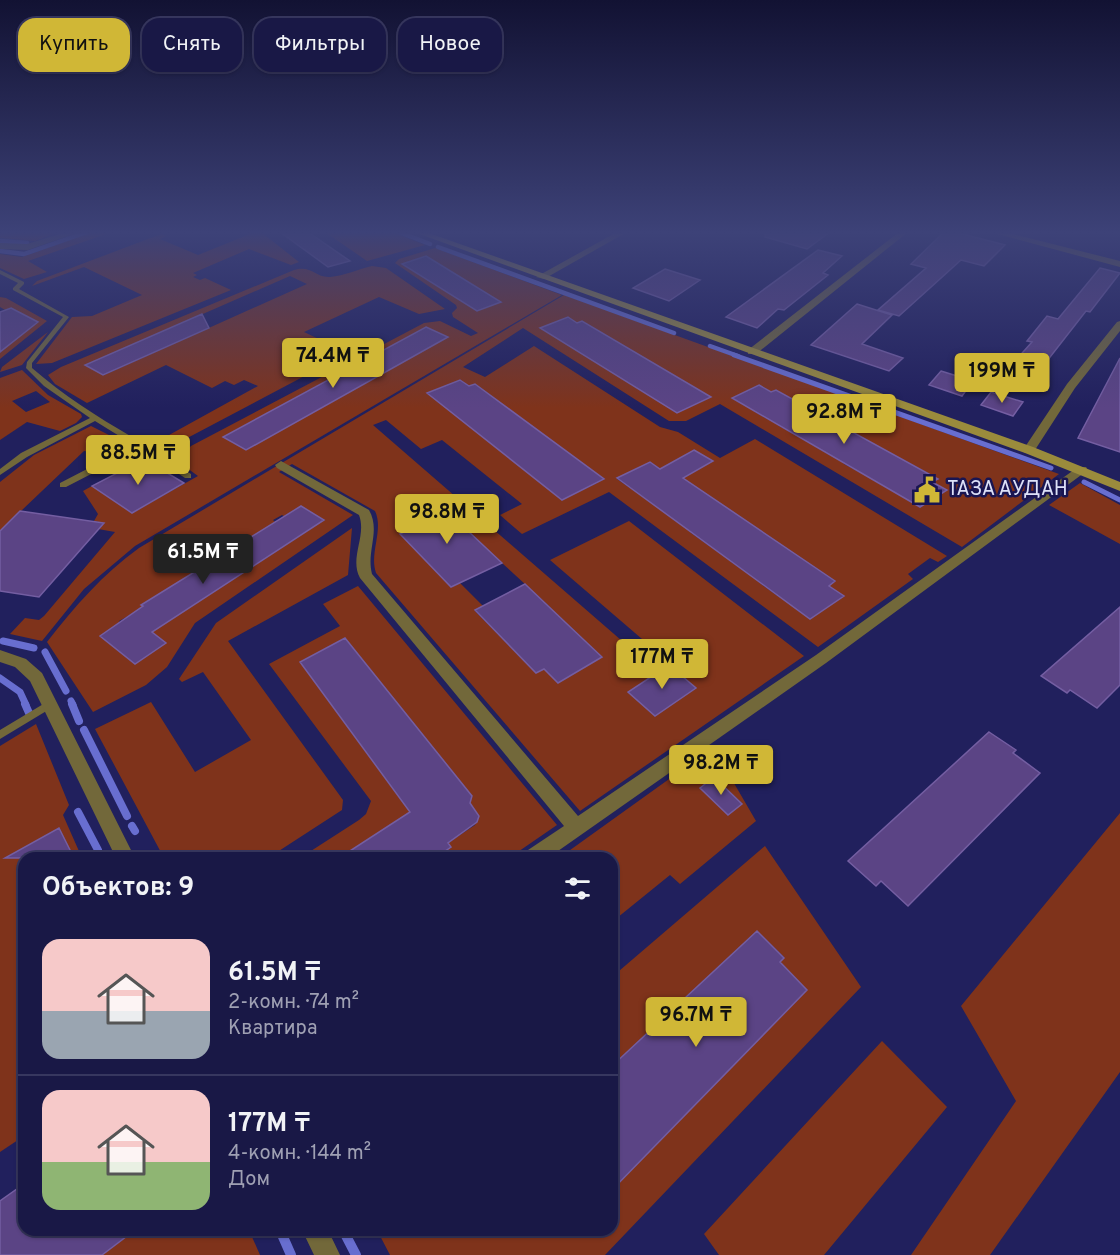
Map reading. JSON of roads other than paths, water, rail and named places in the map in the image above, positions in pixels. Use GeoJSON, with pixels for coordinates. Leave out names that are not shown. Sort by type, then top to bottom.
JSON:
{"type":"FeatureCollection","features":[{"type":"Feature","properties":{"kind":"main road"},"geometry":{"type":"LineString","coordinates":[[579,291],[1029,450],[1120,487]]}},
{"type":"Feature","properties":{"kind":"street"},"geometry":{"type":"LineString","coordinates":[[752,352],[830,291]]}},
{"type":"Feature","properties":{"kind":"street"},"geometry":{"type":"LineString","coordinates":[[1029,450],[1071,386],[1120,324]]}},
{"type":"Feature","properties":{"kind":"street"},"geometry":{"type":"LineString","coordinates":[[281,465],[364,513],[368,520],[363,564],[365,574],[576,827]]}},
{"type":"Feature","properties":{"kind":"street"},"geometry":{"type":"LineString","coordinates":[[541,852],[812,666],[1082,470]]}},
{"type":"Feature","properties":{"kind":"street"},"geometry":{"type":"LineString","coordinates":[[0,656],[19,661],[28,667],[50,704],[123,852]]}},
{"type":"Feature","properties":{"kind":"street"},"geometry":{"type":"LineString","coordinates":[[318,1236],[327,1255]]}},
{"type":"Feature","properties":{"kind":"lane"},"geometry":{"type":"LineString","coordinates":[[18,291],[66,317],[29,363],[29,368],[53,391],[188,476]]}},
{"type":"Feature","properties":{"kind":"lane"},"geometry":{"type":"LineString","coordinates":[[0,473],[24,454],[95,418]]}},
{"type":"Feature","properties":{"kind":"lane"},"geometry":{"type":"LineString","coordinates":[[63,485],[123,454],[133,446],[132,439]]}},
{"type":"Feature","properties":{"kind":"lane"},"geometry":{"type":"LineString","coordinates":[[0,735],[50,704]]}},
{"type":"Feature","properties":{"kind":"waterway"},"geometry":{"type":"LineString","coordinates":[[558,291],[674,333]]}},
{"type":"Feature","properties":{"kind":"waterway"},"geometry":{"type":"LineString","coordinates":[[710,346],[738,356]]}},
{"type":"Feature","properties":{"kind":"waterway"},"geometry":{"type":"LineString","coordinates":[[734,355],[1051,468]]}},
{"type":"Feature","properties":{"kind":"waterway"},"geometry":{"type":"LineString","coordinates":[[1084,482],[1120,500]]}},
{"type":"Feature","properties":{"kind":"waterway"},"geometry":{"type":"LineString","coordinates":[[3,641],[34,648]]}},
{"type":"Feature","properties":{"kind":"waterway"},"geometry":{"type":"LineString","coordinates":[[45,652],[66,691]]}},
{"type":"Feature","properties":{"kind":"waterway"},"geometry":{"type":"LineString","coordinates":[[0,678],[20,692],[26,705]]}},
{"type":"Feature","properties":{"kind":"waterway"},"geometry":{"type":"LineString","coordinates":[[71,701],[73,705]]}},
{"type":"Feature","properties":{"kind":"waterway"},"geometry":{"type":"LineString","coordinates":[[25,704],[29,713]]}},
{"type":"Feature","properties":{"kind":"waterway"},"geometry":{"type":"LineString","coordinates":[[72,704],[79,721]]}},
{"type":"Feature","properties":{"kind":"waterway"},"geometry":{"type":"LineString","coordinates":[[84,730],[127,816]]}},
{"type":"Feature","properties":{"kind":"waterway"},"geometry":{"type":"LineString","coordinates":[[78,812],[98,850]]}},
{"type":"Feature","properties":{"kind":"waterway"},"geometry":{"type":"LineString","coordinates":[[132,826],[135,831]]}},
{"type":"Feature","properties":{"kind":"waterway"},"geometry":{"type":"LineString","coordinates":[[283,1236],[291,1255]]}},
{"type":"Feature","properties":{"kind":"waterway"},"geometry":{"type":"LineString","coordinates":[[346,1236],[356,1255]]}},
{"type":"Feature","properties":{"kind":"place","name":"ТАЗА АУДАН"},"geometry":{"type":"Point","coordinates":[927,490]}}]}
